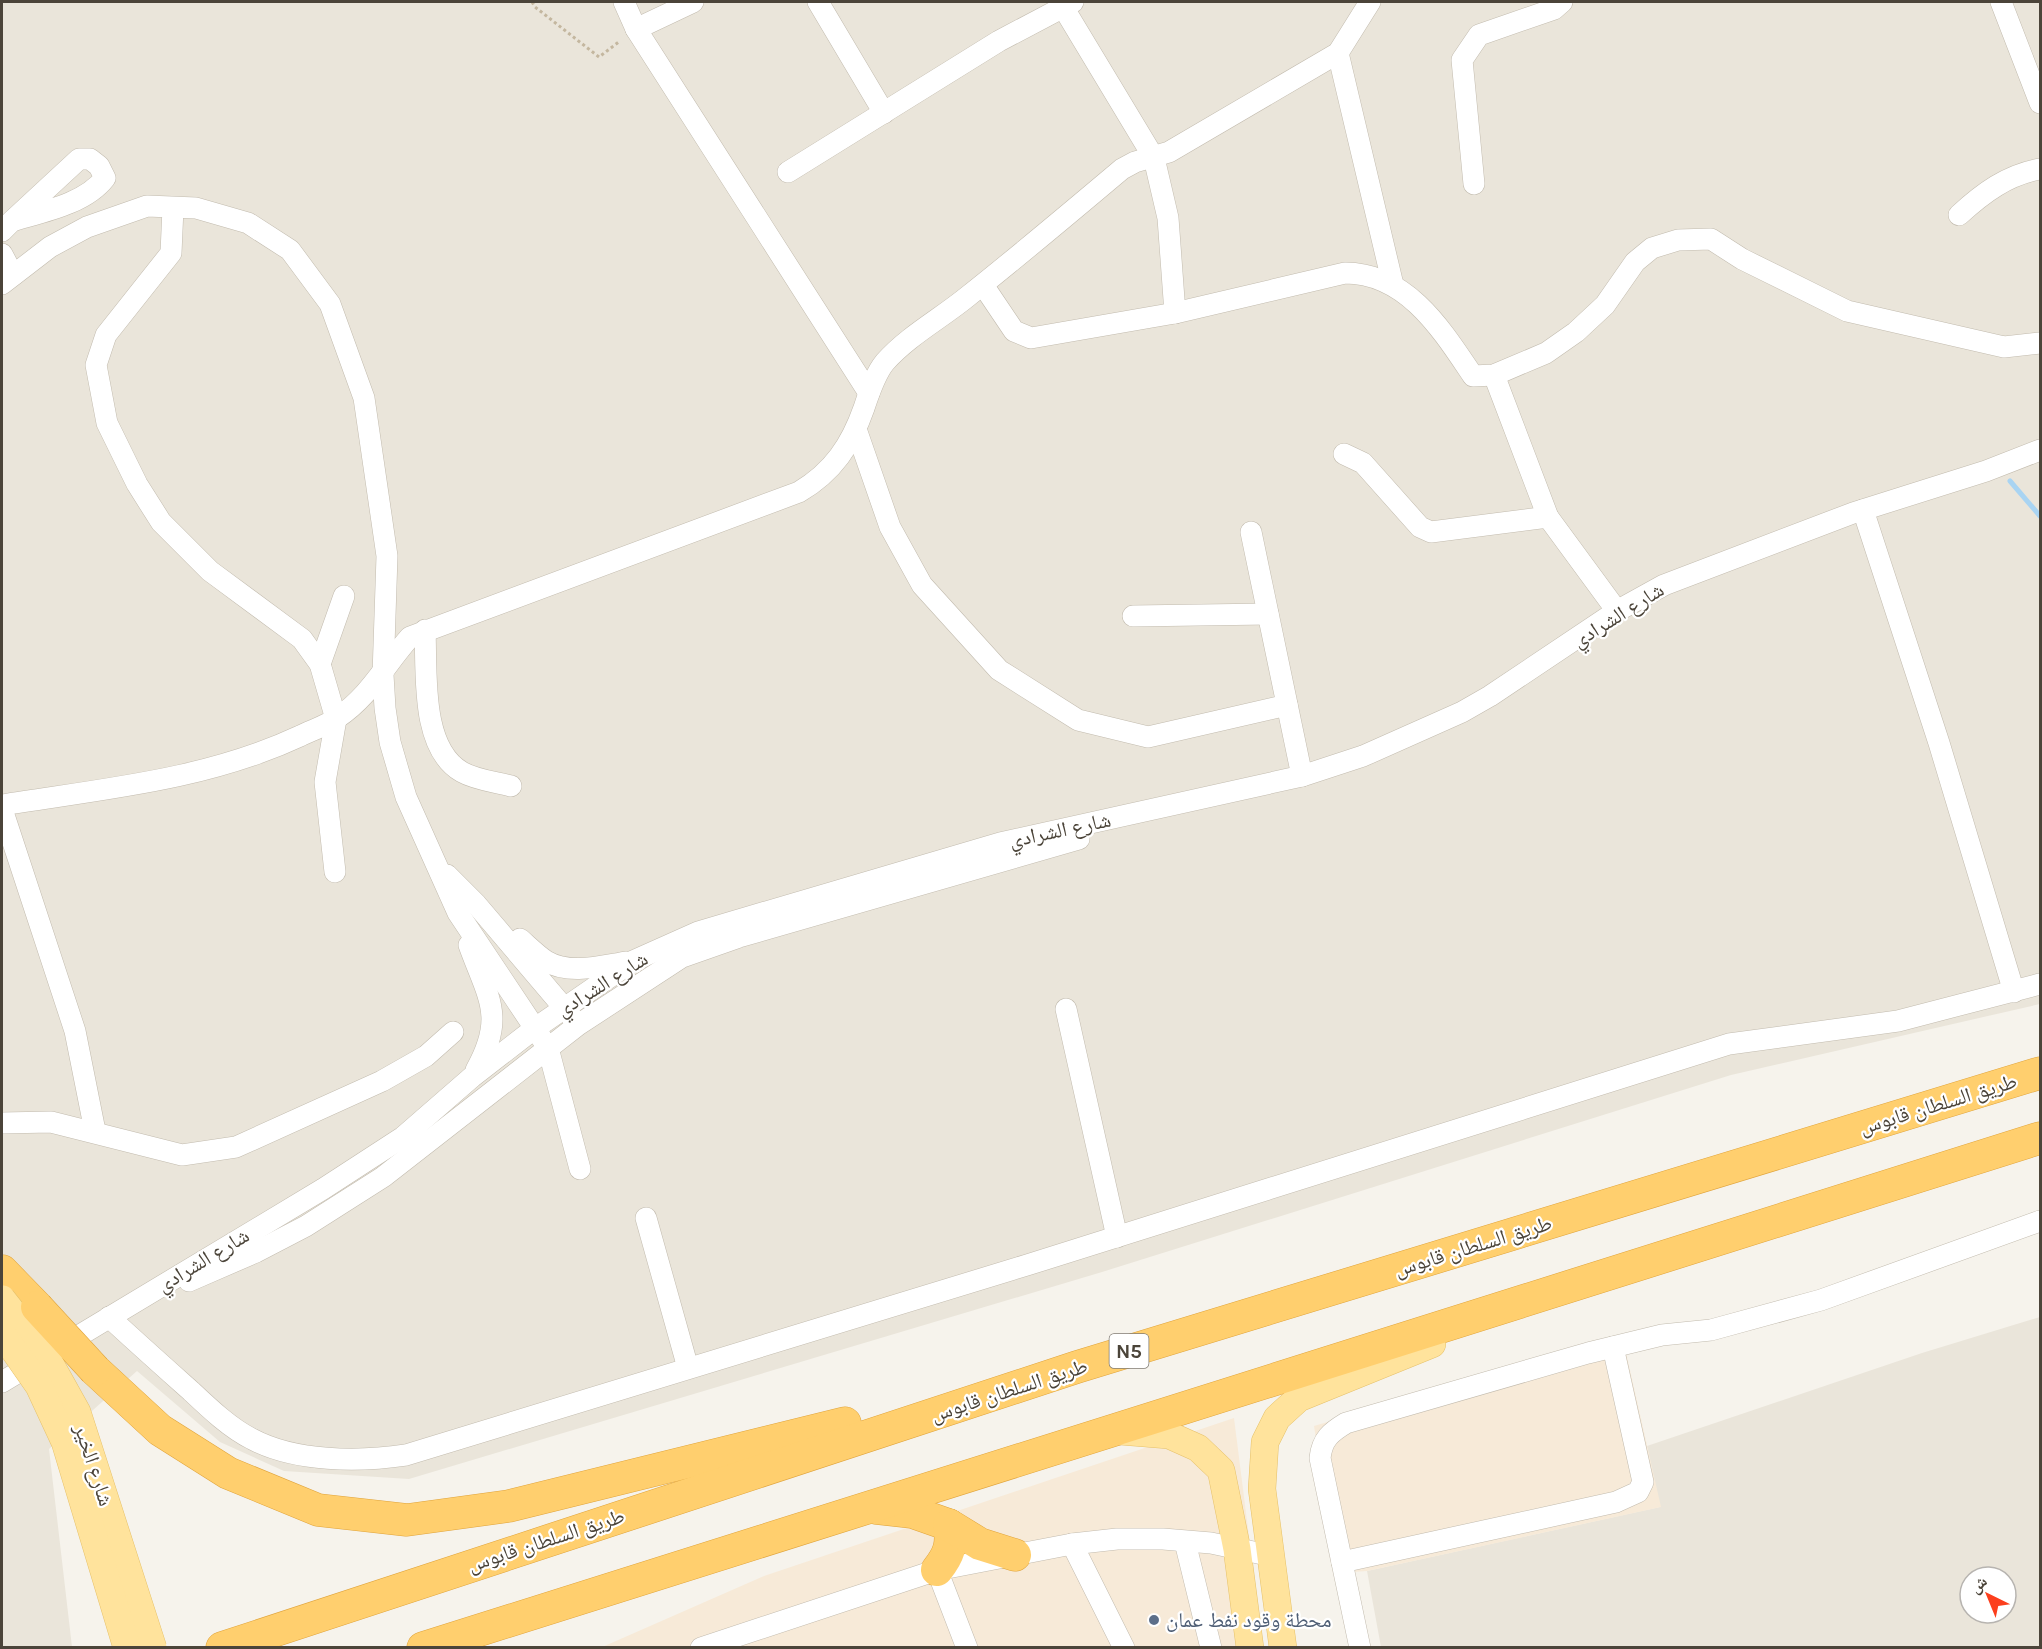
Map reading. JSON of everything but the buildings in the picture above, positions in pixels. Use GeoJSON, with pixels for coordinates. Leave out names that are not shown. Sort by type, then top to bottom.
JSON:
{"type":"FeatureCollection","features":[{"type":"Feature","properties":{"kind":"highway","name":"طريق السلطان قابوس"},"geometry":{"type":"LineString","coordinates":[[222,1647],[1077,1367],[2040,1073]]}},
{"type":"Feature","properties":{"kind":"highway"},"geometry":{"type":"LineString","coordinates":[[423,1647],[2040,1138]]}},
{"type":"Feature","properties":{"kind":"highway"},"geometry":{"type":"LineString","coordinates":[[2,1271],[96,1370],[160,1430],[228,1473],[318,1510],[407,1520],[509,1506],[1077,1367]]}},
{"type":"Feature","properties":{"kind":"highway"},"geometry":{"type":"LineString","coordinates":[[869,1507],[912,1512],[949,1525],[980,1544],[1015,1555]]}},
{"type":"Feature","properties":{"kind":"highway"},"geometry":{"type":"LineString","coordinates":[[937,1570],[946,1559],[952,1541],[949,1525]]}},
{"type":"Feature","properties":{"kind":"main road"},"geometry":{"type":"LineString","coordinates":[[1283,1647],[1262,1489],[1265,1442],[1277,1418],[1299,1398],[1616,1271]]}},
{"type":"Feature","properties":{"kind":"main road","name":"شارع الخير"},"geometry":{"type":"LineString","coordinates":[[2,1299],[44,1351],[77,1412],[153,1647]]}},
{"type":"Feature","properties":{"kind":"main road","name":"شارع الخير"},"geometry":{"type":"LineString","coordinates":[[2,1333],[39,1386],[65,1442],[127,1647]]}},
{"type":"Feature","properties":{"kind":"main road"},"geometry":{"type":"LineString","coordinates":[[1112,1430],[1168,1435],[1198,1448],[1221,1470],[1237,1549],[1250,1647]]}},
{"type":"Feature","properties":{"kind":"street"},"geometry":{"type":"LineString","coordinates":[[624,2],[636,29],[869,393]]}},
{"type":"Feature","properties":{"kind":"street"},"geometry":{"type":"LineString","coordinates":[[636,29],[693,2]]}},
{"type":"Feature","properties":{"kind":"street"},"geometry":{"type":"LineString","coordinates":[[818,2],[884,112]]}},
{"type":"Feature","properties":{"kind":"street"},"geometry":{"type":"LineString","coordinates":[[95,1131],[75,1030],[2,807],[192,775],[278,746],[336,719],[362,698],[383,675],[410,637],[799,492],[817,481],[837,463],[856,429],[869,393],[884,364],[907,342],[983,285],[1122,169],[1135,162],[1154,158],[1338,53],[1370,2]]}},
{"type":"Feature","properties":{"kind":"street"},"geometry":{"type":"LineString","coordinates":[[1474,184],[1462,60],[1479,35],[1554,9],[1562,2]]}},
{"type":"Feature","properties":{"kind":"street"},"geometry":{"type":"LineString","coordinates":[[2001,2],[2040,103]]}},
{"type":"Feature","properties":{"kind":"street"},"geometry":{"type":"LineString","coordinates":[[788,172],[999,41],[1068,4],[1154,158],[1168,218],[1175,313]]}},
{"type":"Feature","properties":{"kind":"street"},"geometry":{"type":"LineString","coordinates":[[1338,53],[1394,285]]}},
{"type":"Feature","properties":{"kind":"street"},"geometry":{"type":"LineString","coordinates":[[1959,215],[1983,193],[2020,172],[2040,169]]}},
{"type":"Feature","properties":{"kind":"street"},"geometry":{"type":"LineString","coordinates":[[2,254],[7,279],[50,247],[87,227],[147,206],[196,208],[248,223],[290,250],[330,304],[364,399],[387,556],[383,675],[390,742],[400,779],[413,814],[440,869],[467,908],[534,1029],[548,1048],[580,1169]]}},
{"type":"Feature","properties":{"kind":"street"},"geometry":{"type":"LineString","coordinates":[[173,208],[171,253],[106,335],[96,365],[107,423],[137,484],[161,522],[210,571],[302,639],[320,664],[336,719],[325,782],[335,872]]}},
{"type":"Feature","properties":{"kind":"street"},"geometry":{"type":"LineString","coordinates":[[983,285],[1014,331],[1031,338],[1175,313],[1345,273],[1375,276],[1394,285],[1437,322],[1473,376],[1494,375],[1546,353],[1576,333],[1605,305],[1635,262],[1652,248],[1678,240],[1711,239],[1742,259],[1847,311],[2004,347],[2040,342]]}},
{"type":"Feature","properties":{"kind":"street"},"geometry":{"type":"LineString","coordinates":[[1494,375],[1548,517],[1617,611]]}},
{"type":"Feature","properties":{"kind":"street"},"geometry":{"type":"LineString","coordinates":[[856,429],[890,527],[922,585],[999,670],[1078,720],[1148,737],[1287,705]]}},
{"type":"Feature","properties":{"kind":"street","name":"شارع الشرادي"},"geometry":{"type":"LineString","coordinates":[[2,1382],[403,1137],[472,1077],[564,1006],[633,961],[698,932],[1000,843],[1302,776],[1363,756],[1462,712],[1586,634],[1617,611],[1664,585],[1863,510],[1986,471],[2040,450]]}},
{"type":"Feature","properties":{"kind":"street"},"geometry":{"type":"LineString","coordinates":[[1344,454],[1363,463],[1420,527],[1431,532],[1548,517]]}},
{"type":"Feature","properties":{"kind":"street"},"geometry":{"type":"LineString","coordinates":[[1863,510],[1939,743],[2014,992]]}},
{"type":"Feature","properties":{"kind":"street"},"geometry":{"type":"LineString","coordinates":[[1251,532],[1302,776]]}},
{"type":"Feature","properties":{"kind":"street"},"geometry":{"type":"LineString","coordinates":[[320,664],[345,596]]}},
{"type":"Feature","properties":{"kind":"street"},"geometry":{"type":"LineString","coordinates":[[1133,616],[1268,614]]}},
{"type":"Feature","properties":{"kind":"street"},"geometry":{"type":"LineString","coordinates":[[425,630],[430,722],[442,753],[462,772],[511,786]]}},
{"type":"Feature","properties":{"kind":"street","name":"شارع الشرادي"},"geometry":{"type":"LineString","coordinates":[[137,1300],[177,1286],[256,1252],[342,1205],[408,1160],[578,1025],[646,978],[700,949],[1120,827],[1205,798]]}},
{"type":"Feature","properties":{"kind":"street"},"geometry":{"type":"LineString","coordinates":[[467,908],[547,961],[581,969],[633,961]]}},
{"type":"Feature","properties":{"kind":"street"},"geometry":{"type":"LineString","coordinates":[[467,908],[564,1006],[578,1025]]}},
{"type":"Feature","properties":{"kind":"street"},"geometry":{"type":"LineString","coordinates":[[467,908],[494,1015],[489,1043],[472,1077]]}},
{"type":"Feature","properties":{"kind":"street"},"geometry":{"type":"LineString","coordinates":[[109,1317],[211,1409],[251,1439],[271,1447],[324,1458],[377,1459],[431,1449],[1118,1237],[1728,1044],[1898,1021],[2040,984]]}},
{"type":"Feature","properties":{"kind":"street"},"geometry":{"type":"LineString","coordinates":[[1066,1009],[1118,1237]]}},
{"type":"Feature","properties":{"kind":"street"},"geometry":{"type":"LineString","coordinates":[[2,1123],[51,1122],[95,1131],[141,1146],[182,1155],[236,1147],[382,1081],[426,1056],[453,1032]]}},
{"type":"Feature","properties":{"kind":"street"},"geometry":{"type":"LineString","coordinates":[[646,1218],[688,1368]]}},
{"type":"Feature","properties":{"kind":"street"},"geometry":{"type":"LineString","coordinates":[[1359,1647],[1320,1458],[1322,1443],[1334,1430],[1368,1417],[1613,1347],[1662,1335],[1711,1330],[1821,1300],[2040,1221]]}},
{"type":"Feature","properties":{"kind":"street"},"geometry":{"type":"LineString","coordinates":[[1342,1562],[1616,1502],[1638,1492],[1643,1482],[1613,1347]]}},
{"type":"Feature","properties":{"kind":"street"},"geometry":{"type":"LineString","coordinates":[[701,1647],[937,1570],[1072,1544],[1140,1538],[1212,1543],[1272,1556]]}},
{"type":"Feature","properties":{"kind":"street"},"geometry":{"type":"LineString","coordinates":[[1185,1542],[1211,1647]]}},
{"type":"Feature","properties":{"kind":"street"},"geometry":{"type":"LineString","coordinates":[[1072,1544],[1124,1647]]}},
{"type":"Feature","properties":{"kind":"street"},"geometry":{"type":"LineString","coordinates":[[937,1570],[967,1647]]}},
{"type":"Feature","properties":{"kind":"path"},"geometry":{"type":"LineString","coordinates":[[532,2],[535,7],[599,57],[636,29]]}},
{"type":"Feature","properties":{"kind":"shaded area"},"geometry":{"type":"Polygon","coordinates":[[[2,2],[2040,2],[2040,1004],[1731,1075],[1102,1272],[409,1479],[284,1471],[220,1442],[137,1371],[49,1449],[72,1647],[2,1648],[2,2]]]}},
{"type":"Feature","properties":{"kind":"shaded area"},"geometry":{"type":"Polygon","coordinates":[[[2040,1317],[2040,1647],[1381,1647],[1367,1571],[1660,1507],[1647,1446],[1922,1353],[2040,1317]]]}},
{"type":"Feature","properties":{"kind":"shaded area"},"geometry":{"type":"Polygon","coordinates":[[[1622,1335],[1661,1507],[1367,1571],[1337,1573],[1314,1426],[1622,1335]]]}},
{"type":"Feature","properties":{"kind":"shaded area"},"geometry":{"type":"Polygon","coordinates":[[[1234,1418],[1263,1647],[600,1648],[764,1576],[1234,1418]]]}},
{"type":"Feature","properties":{"kind":"waterway"},"geometry":{"type":"LineString","coordinates":[[2010,481],[2040,516]]}},
{"type":"Feature","properties":{"kind":"place","name":"محطة وقود نفط عمان"},"geometry":{"type":"Point","coordinates":[1154,1620]}}]}
